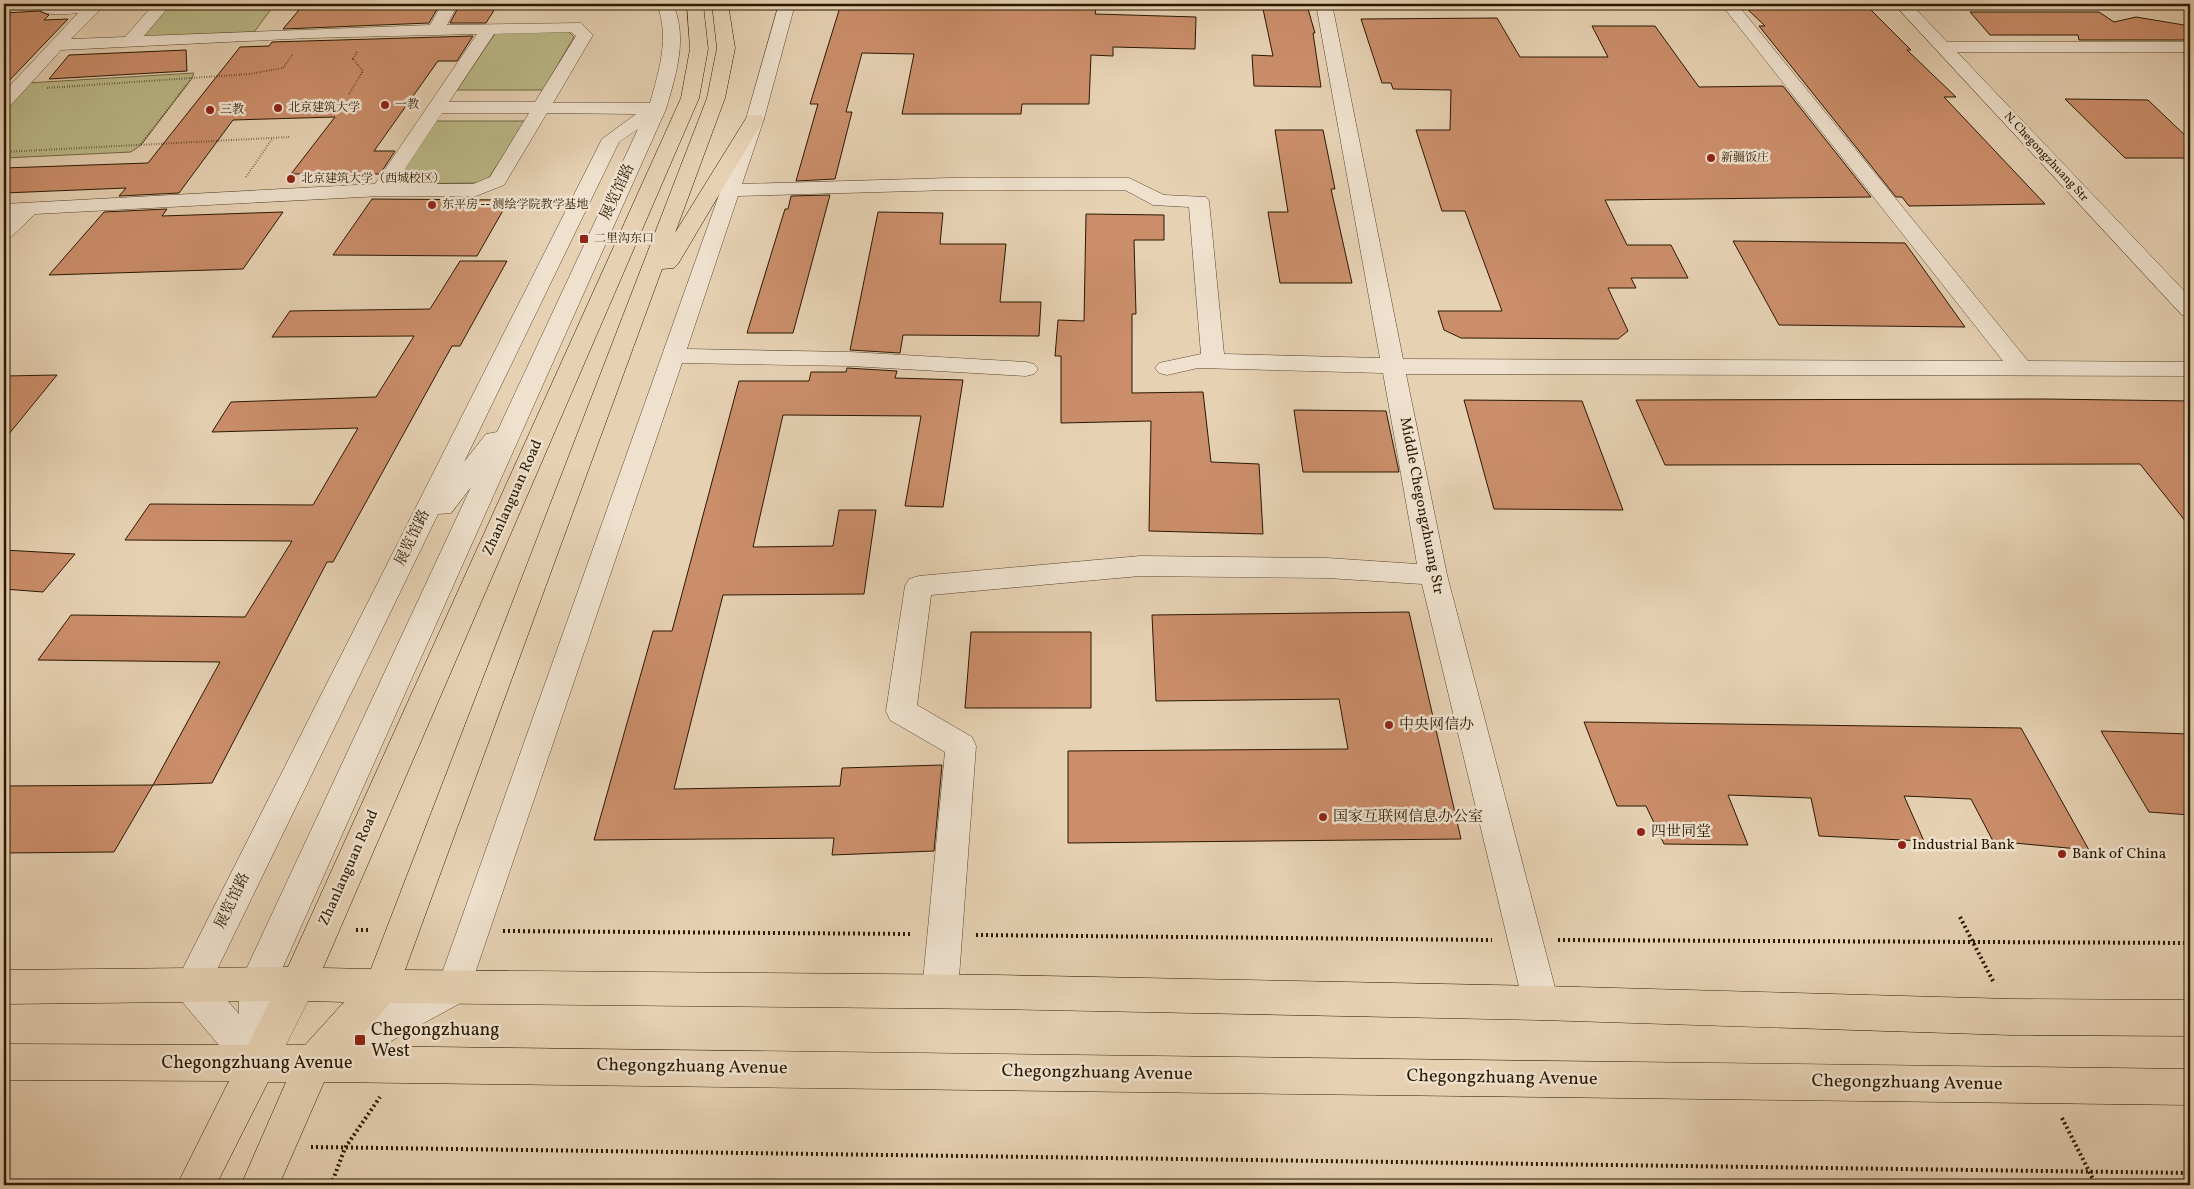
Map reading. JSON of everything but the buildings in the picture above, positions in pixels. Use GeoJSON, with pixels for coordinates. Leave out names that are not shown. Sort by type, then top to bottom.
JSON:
{"type":"FeatureCollection","features":[{"type":"Feature","properties":{"kind":"main road","name":"Zhanlanguan Road"},"geometry":{"type":"LineString","coordinates":[[258,1063],[298,984],[690,98],[699,49],[695,4]]}},
{"type":"Feature","properties":{"kind":"main road"},"geometry":{"type":"LineString","coordinates":[[260,1185],[313,1064],[381,987],[716,98],[726,48],[720,4]]}},
{"type":"Feature","properties":{"kind":"main road"},"geometry":{"type":"LineString","coordinates":[[625,337],[710,190],[754,119]]}},
{"type":"Feature","properties":{"kind":"main road"},"geometry":{"type":"LineString","coordinates":[[4,987],[256,986],[298,984],[454,988],[940,991],[1541,1003],[2011,1017],[2190,1018]]}},
{"type":"Feature","properties":{"kind":"main road","name":"Chegongzhuang Avenue"},"geometry":{"type":"LineString","coordinates":[[4,1062],[258,1063],[2190,1087]]}},
{"type":"Feature","properties":{"kind":"main road"},"geometry":{"type":"LineString","coordinates":[[196,1185],[258,1063]]}},
{"type":"Feature","properties":{"kind":"street"},"geometry":{"type":"LineString","coordinates":[[130,42],[163,4]]}},
{"type":"Feature","properties":{"kind":"street"},"geometry":{"type":"LineString","coordinates":[[436,30],[450,4]]}},
{"type":"Feature","properties":{"kind":"street","name":"展览馆路"},"geometry":{"type":"LineString","coordinates":[[256,986],[656,109],[673,46],[669,11],[665,4]]}},
{"type":"Feature","properties":{"kind":"street"},"geometry":{"type":"LineString","coordinates":[[313,1064],[454,988],[730,190],[754,119],[787,4]]}},
{"type":"Feature","properties":{"kind":"street","name":"Middle Chegongzhuang Str"},"geometry":{"type":"LineString","coordinates":[[1324,4],[1433,575],[1541,1003]]}},
{"type":"Feature","properties":{"kind":"street"},"geometry":{"type":"LineString","coordinates":[[1729,4],[2021,368]]}},
{"type":"Feature","properties":{"kind":"street","name":"N. Chegongzhuang Str"},"geometry":{"type":"LineString","coordinates":[[1902,4],[2190,310]]}},
{"type":"Feature","properties":{"kind":"street"},"geometry":{"type":"LineString","coordinates":[[9,96],[93,8],[48,9],[44,6]]}},
{"type":"Feature","properties":{"kind":"street"},"geometry":{"type":"LineString","coordinates":[[4,210],[381,190],[476,190],[497,181],[585,35],[575,27],[490,28],[56,45]]}},
{"type":"Feature","properties":{"kind":"street"},"geometry":{"type":"LineString","coordinates":[[381,190],[490,28]]}},
{"type":"Feature","properties":{"kind":"street"},"geometry":{"type":"LineString","coordinates":[[1943,47],[2190,47]]}},
{"type":"Feature","properties":{"kind":"street"},"geometry":{"type":"LineString","coordinates":[[437,107],[656,109]]}},
{"type":"Feature","properties":{"kind":"street","name":"展览馆路"},"geometry":{"type":"LineString","coordinates":[[191,986],[611,140],[656,109]]}},
{"type":"Feature","properties":{"kind":"street"},"geometry":{"type":"LineString","coordinates":[[730,190],[950,184],[1129,184],[1160,201],[1199,201],[1213,361]]}},
{"type":"Feature","properties":{"kind":"street"},"geometry":{"type":"LineString","coordinates":[[4,233],[29,209]]}},
{"type":"Feature","properties":{"kind":"street"},"geometry":{"type":"LineString","coordinates":[[673,356],[778,356],[928,362],[1026,369]]}},
{"type":"Feature","properties":{"kind":"street"},"geometry":{"type":"LineString","coordinates":[[1167,368],[1198,361],[1213,361],[1393,366],[2190,369]]}},
{"type":"Feature","properties":{"kind":"street"},"geometry":{"type":"LineString","coordinates":[[409,547],[520,407]]}},
{"type":"Feature","properties":{"kind":"street"},"geometry":{"type":"LineString","coordinates":[[940,991],[961,746],[901,711],[919,586],[1140,566],[1327,568],[1433,575]]}},
{"type":"Feature","properties":{"kind":"street"},"geometry":{"type":"LineString","coordinates":[[191,986],[258,1063]]}},
{"type":"Feature","properties":{"kind":"street"},"geometry":{"type":"LineString","coordinates":[[256,986],[258,1063]]}},
{"type":"Feature","properties":{"kind":"path"},"geometry":{"type":"LineString","coordinates":[[349,94],[363,70],[352,59],[368,32]]}},
{"type":"Feature","properties":{"kind":"path"},"geometry":{"type":"LineString","coordinates":[[9,96],[248,74],[283,68],[310,34]]}},
{"type":"Feature","properties":{"kind":"path"},"geometry":{"type":"LineString","coordinates":[[141,145],[192,78]]}},
{"type":"Feature","properties":{"kind":"path"},"geometry":{"type":"LineString","coordinates":[[4,152],[290,137]]}},
{"type":"Feature","properties":{"kind":"path"},"geometry":{"type":"LineString","coordinates":[[232,198],[272,138]]}},
{"type":"Feature","properties":{"kind":"path"},"geometry":{"type":"LineString","coordinates":[[322,930],[402,929]]}},
{"type":"Feature","properties":{"kind":"path"},"geometry":{"type":"LineString","coordinates":[[475,930],[914,934]]}},
{"type":"Feature","properties":{"kind":"path"},"geometry":{"type":"LineString","coordinates":[[974,935],[2190,943]]}},
{"type":"Feature","properties":{"kind":"path"},"geometry":{"type":"LineString","coordinates":[[277,1147],[2190,1173]]}},
{"type":"Feature","properties":{"kind":"shaded area"},"geometry":{"type":"Polygon","coordinates":[[[275,4],[254,32],[141,37],[167,7],[275,4]]]}},
{"type":"Feature","properties":{"kind":"shaded area"},"geometry":{"type":"Polygon","coordinates":[[[568,31],[574,37],[543,90],[457,90],[496,32],[568,31]]]}},
{"type":"Feature","properties":{"kind":"shaded area"},"geometry":{"type":"Polygon","coordinates":[[[194,73],[141,145],[131,152],[4,158],[4,109],[27,83],[194,73]]]}},
{"type":"Feature","properties":{"kind":"shaded area"},"geometry":{"type":"Polygon","coordinates":[[[436,121],[526,121],[488,179],[479,183],[393,184],[436,121]]]}},
{"type":"Feature","properties":{"kind":"place","name":"一教"},"geometry":{"type":"Point","coordinates":[385,105]}},
{"type":"Feature","properties":{"kind":"place","name":"北京建筑大学"},"geometry":{"type":"Point","coordinates":[278,108]}},
{"type":"Feature","properties":{"kind":"place","name":"三教"},"geometry":{"type":"Point","coordinates":[210,110]}},
{"type":"Feature","properties":{"kind":"place","name":"新疆饭庄"},"geometry":{"type":"Point","coordinates":[1711,158]}},
{"type":"Feature","properties":{"kind":"place","name":"北京建筑大学（西城校区）"},"geometry":{"type":"Point","coordinates":[291,179]}},
{"type":"Feature","properties":{"kind":"place","name":"东平房 -- 测绘学院教学基地"},"geometry":{"type":"Point","coordinates":[432,205]}},
{"type":"Feature","properties":{"kind":"place","name":"二里沟东口"},"geometry":{"type":"Point","coordinates":[584,239]}},
{"type":"Feature","properties":{"kind":"place","name":"中央网信办"},"geometry":{"type":"Point","coordinates":[1389,725]}},
{"type":"Feature","properties":{"kind":"place","name":"国家互联网信息办公室"},"geometry":{"type":"Point","coordinates":[1323,817]}},
{"type":"Feature","properties":{"kind":"place","name":"四世同堂"},"geometry":{"type":"Point","coordinates":[1641,832]}},
{"type":"Feature","properties":{"kind":"place","name":"Industrial Bank"},"geometry":{"type":"Point","coordinates":[1902,845]}},
{"type":"Feature","properties":{"kind":"place","name":"Bank of China"},"geometry":{"type":"Point","coordinates":[2062,854]}},
{"type":"Feature","properties":{"kind":"place","name":"Chegongzhuang West"},"geometry":{"type":"Point","coordinates":[360,1040]}}]}
